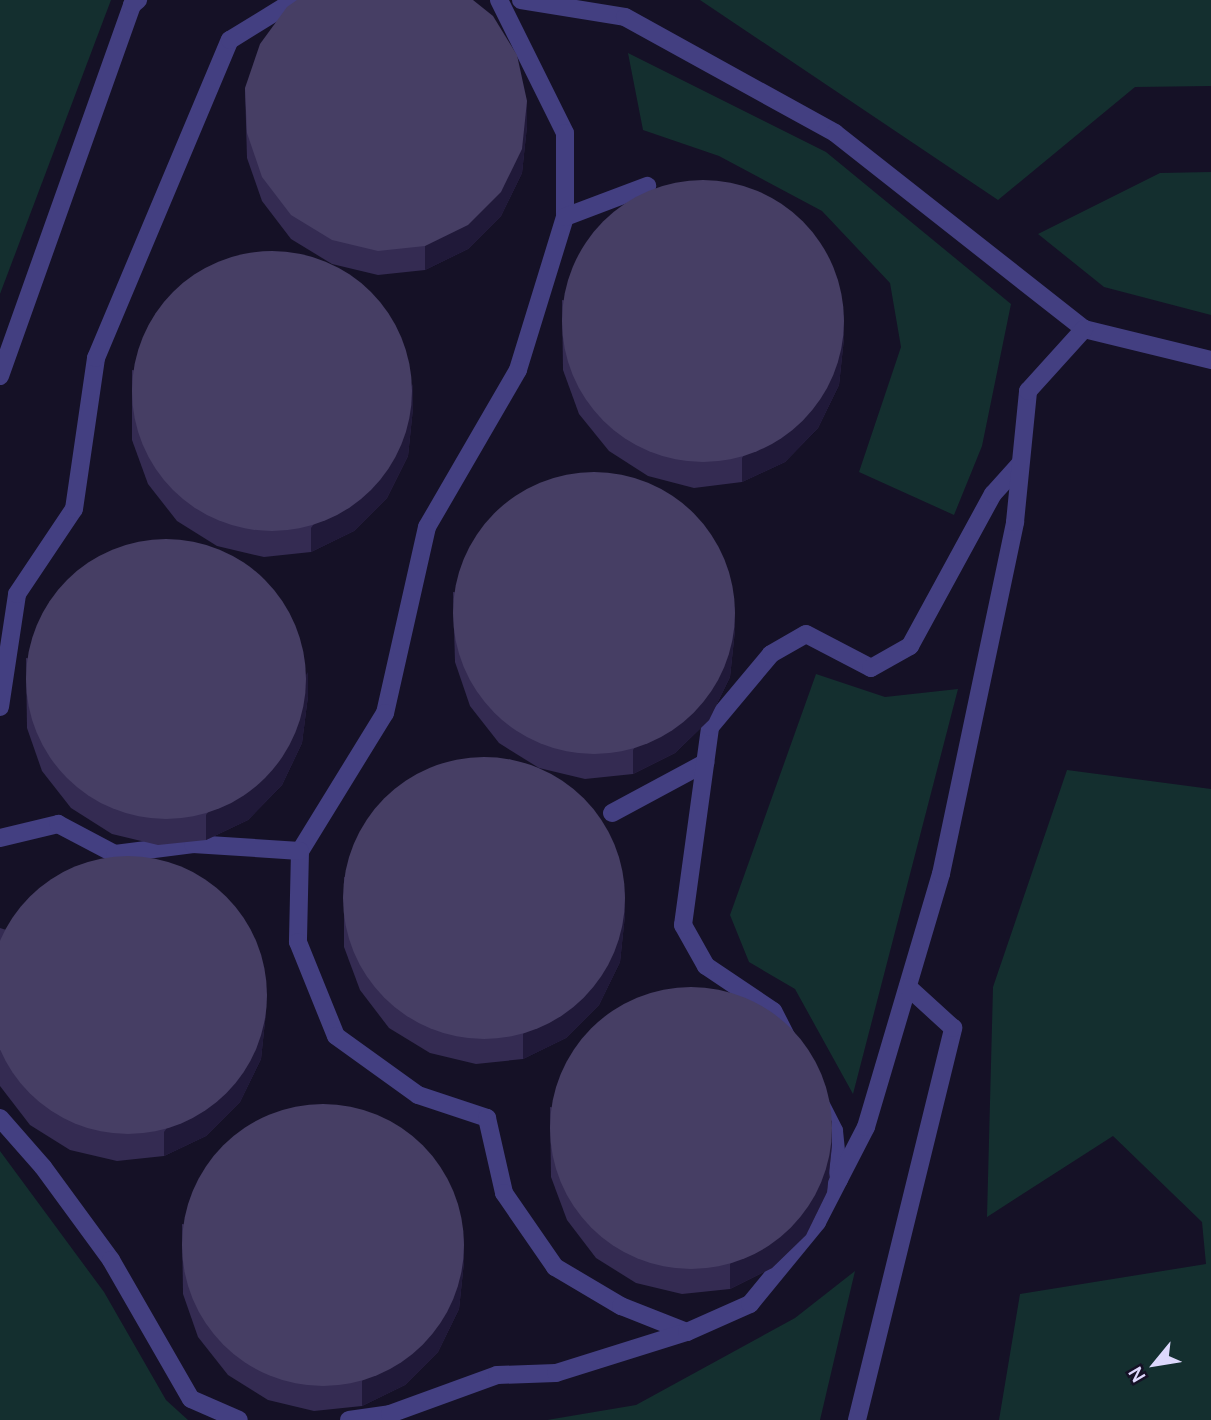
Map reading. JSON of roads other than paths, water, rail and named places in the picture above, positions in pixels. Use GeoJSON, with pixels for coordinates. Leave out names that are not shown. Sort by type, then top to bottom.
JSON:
{"type":"FeatureCollection","features":[{"type":"Feature","properties":{"kind":"lane"},"geometry":{"type":"LineString","coordinates":[[0,376],[132,5],[138,0]]}},
{"type":"Feature","properties":{"kind":"lane"},"geometry":{"type":"LineString","coordinates":[[0,707],[17,594],[74,509],[96,358],[230,40],[295,0]]}},
{"type":"Feature","properties":{"kind":"lane"},"geometry":{"type":"LineString","coordinates":[[499,0],[565,132],[565,217],[518,370],[427,527],[385,713],[300,851],[298,942],[335,1036],[418,1094],[487,1118],[503,1193],[555,1267],[621,1306],[687,1332]]}},
{"type":"Feature","properties":{"kind":"lane"},"geometry":{"type":"LineString","coordinates":[[522,0],[625,17],[835,133],[1084,329],[1211,360]]}},
{"type":"Feature","properties":{"kind":"lane"},"geometry":{"type":"LineString","coordinates":[[565,217],[647,186]]}},
{"type":"Feature","properties":{"kind":"lane"},"geometry":{"type":"LineString","coordinates":[[349,1420],[390,1414],[497,1375],[556,1373],[687,1332],[750,1304],[817,1222],[866,1127],[941,874],[1015,522],[1028,391],[1084,329]]}},
{"type":"Feature","properties":{"kind":"lane"},"geometry":{"type":"LineString","coordinates":[[796,1055],[773,1011],[706,966],[683,925],[710,727],[771,654],[806,634],[871,668],[910,646],[993,495],[1020,464]]}},
{"type":"Feature","properties":{"kind":"lane"},"geometry":{"type":"LineString","coordinates":[[612,813],[705,763]]}},
{"type":"Feature","properties":{"kind":"lane"},"geometry":{"type":"LineString","coordinates":[[0,838],[58,824],[116,854],[193,844],[300,851]]}},
{"type":"Feature","properties":{"kind":"lane"},"geometry":{"type":"LineString","coordinates":[[857,1420],[953,1028],[908,987]]}},
{"type":"Feature","properties":{"kind":"lane"},"geometry":{"type":"LineString","coordinates":[[814,1088],[834,1132],[839,1180]]}},
{"type":"Feature","properties":{"kind":"lane"},"geometry":{"type":"LineString","coordinates":[[0,1118],[43,1167],[111,1261],[191,1399],[239,1420]]}}]}
